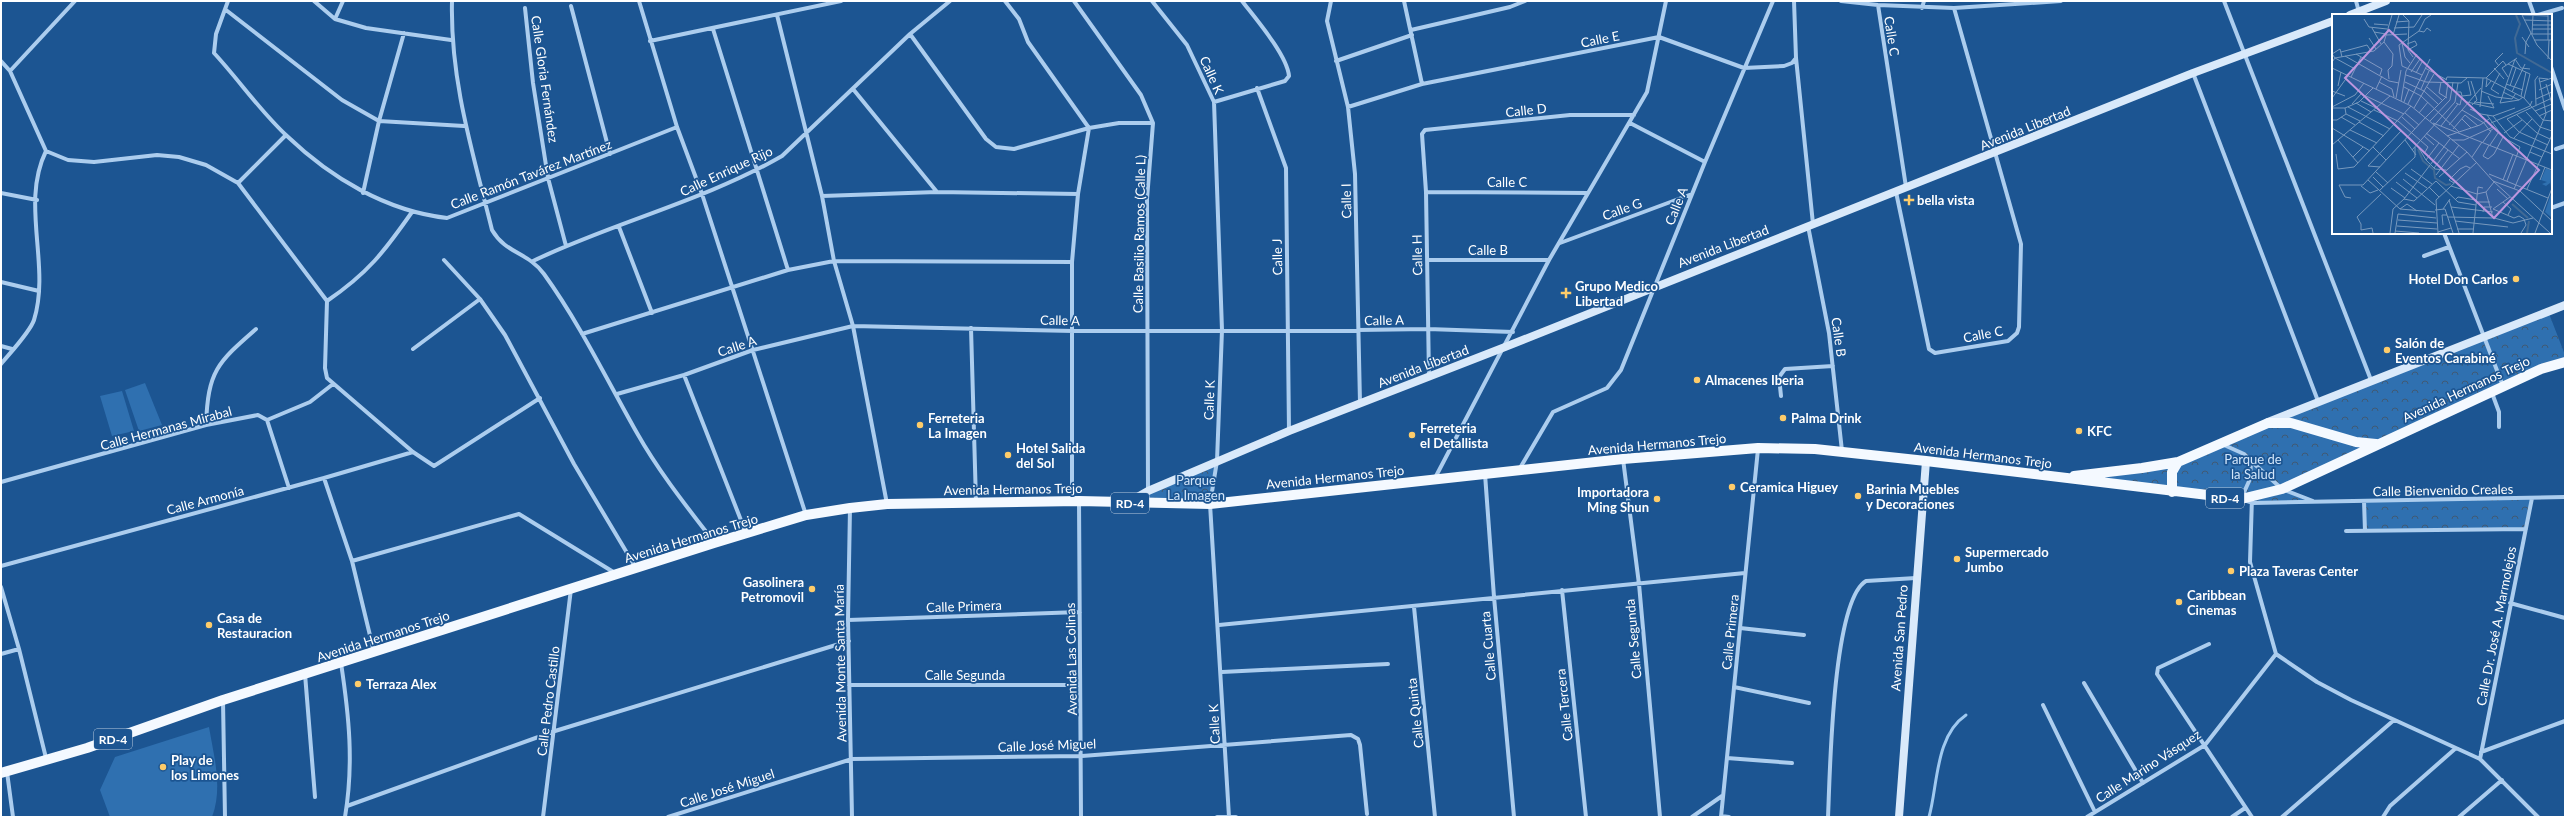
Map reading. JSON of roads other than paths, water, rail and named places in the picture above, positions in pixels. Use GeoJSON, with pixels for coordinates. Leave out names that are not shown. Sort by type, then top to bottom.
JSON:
{"type":"FeatureCollection","features":[{"type":"Feature","properties":{"kind":"main road","name":"Avenida Hermanos Trejo"},"geometry":{"type":"LineString","coordinates":[[4,772],[47,760],[223,700],[714,543],[806,516],[850,508],[887,504],[976,502],[1075,501],[1210,504],[1435,478],[1519,471],[1623,459],[1758,448],[1842,452],[2172,492],[2252,500],[2282,489],[2541,369],[2565,362]]}},
{"type":"Feature","properties":{"kind":"main road","name":"Avenida Hermanos Trejo"},"geometry":{"type":"LineString","coordinates":[[2062,478],[2178,462],[2268,423],[2291,423],[2356,442],[2379,444]]}},
{"type":"Feature","properties":{"kind":"main road"},"geometry":{"type":"LineString","coordinates":[[2172,492],[2172,472],[2178,462]]}},
{"type":"Feature","properties":{"kind":"street","name":"Calle Ramón Tavárez Martínez"},"geometry":{"type":"LineString","coordinates":[[228,1],[216,34],[214,53],[286,135],[308,155],[363,193],[412,212],[447,218],[677,127]]}},
{"type":"Feature","properties":{"kind":"street"},"geometry":{"type":"LineString","coordinates":[[314,1],[335,19],[366,28],[451,40]]}},
{"type":"Feature","properties":{"kind":"street"},"geometry":{"type":"LineString","coordinates":[[335,19],[343,1]]}},
{"type":"Feature","properties":{"kind":"street"},"geometry":{"type":"LineString","coordinates":[[452,1],[451,40],[464,126],[492,230],[499,242],[533,261],[544,273],[582,334],[617,394],[637,433],[667,481],[714,543]]}},
{"type":"Feature","properties":{"kind":"street"},"geometry":{"type":"LineString","coordinates":[[639,1],[677,127],[702,194],[731,289],[753,350],[806,516]]}},
{"type":"Feature","properties":{"kind":"street"},"geometry":{"type":"LineString","coordinates":[[650,41],[714,29],[841,1]]}},
{"type":"Feature","properties":{"kind":"street","name":"Calle Enrique Rijo"},"geometry":{"type":"LineString","coordinates":[[533,261],[566,246],[702,194],[758,170],[782,156],[910,34],[950,1]]}},
{"type":"Feature","properties":{"kind":"street"},"geometry":{"type":"LineString","coordinates":[[1005,1],[1019,19],[1028,42],[1089,128]]}},
{"type":"Feature","properties":{"kind":"street","name":"Calle Basilio Ramos (Calle L)"},"geometry":{"type":"LineString","coordinates":[[1074,1],[1141,95],[1153,123],[1148,199],[1148,491]]}},
{"type":"Feature","properties":{"kind":"street","name":"Calle K"},"geometry":{"type":"LineString","coordinates":[[1152,1],[1187,45],[1214,102],[1222,330],[1217,461],[1210,504],[1222,672],[1229,816]]}},
{"type":"Feature","properties":{"kind":"street"},"geometry":{"type":"LineString","coordinates":[[1214,102],[1257,88],[1285,81],[1289,76],[1288,71],[1264,29],[1242,1]]}},
{"type":"Feature","properties":{"kind":"street","name":"Calle I"},"geometry":{"type":"LineString","coordinates":[[1331,1],[1327,20],[1348,108],[1355,174],[1357,330],[1360,403]]}},
{"type":"Feature","properties":{"kind":"street"},"geometry":{"type":"LineString","coordinates":[[1404,1],[1412,32],[1422,84]]}},
{"type":"Feature","properties":{"kind":"street"},"geometry":{"type":"LineString","coordinates":[[1336,62],[1412,32],[1510,7],[1525,1]]}},
{"type":"Feature","properties":{"kind":"street"},"geometry":{"type":"LineString","coordinates":[[1435,478],[1513,332],[1549,260],[1647,92],[1666,1]]}},
{"type":"Feature","properties":{"kind":"street","name":"Calle A"},"geometry":{"type":"LineString","coordinates":[[1519,471],[1553,412],[1559,407],[1598,394],[1614,382],[1773,1]]}},
{"type":"Feature","properties":{"kind":"street"},"geometry":{"type":"LineString","coordinates":[[1659,37],[1744,68],[1784,66],[1792,63],[1796,58],[1794,1]]}},
{"type":"Feature","properties":{"kind":"street"},"geometry":{"type":"LineString","coordinates":[[1841,1],[1922,8],[1954,8],[2061,1]]}},
{"type":"Feature","properties":{"kind":"street"},"geometry":{"type":"LineString","coordinates":[[1922,8],[1924,1]]}},
{"type":"Feature","properties":{"kind":"street"},"geometry":{"type":"LineString","coordinates":[[2224,1],[2244,56],[2371,380]]}},
{"type":"Feature","properties":{"kind":"street"},"geometry":{"type":"LineString","coordinates":[[2356,1],[2360,13],[2386,1]]}},
{"type":"Feature","properties":{"kind":"street"},"geometry":{"type":"LineString","coordinates":[[2529,1],[2534,14]]}},
{"type":"Feature","properties":{"kind":"street"},"geometry":{"type":"LineString","coordinates":[[10,71],[73,2]]}},
{"type":"Feature","properties":{"kind":"street","name":"Calle C"},"geometry":{"type":"LineString","coordinates":[[1878,5],[1906,187]]}},
{"type":"Feature","properties":{"kind":"street"},"geometry":{"type":"LineString","coordinates":[[571,6],[610,154]]}},
{"type":"Feature","properties":{"kind":"street","name":"Calle Gloria Fernández"},"geometry":{"type":"LineString","coordinates":[[525,8],[533,83],[548,178],[566,246]]}},
{"type":"Feature","properties":{"kind":"street","name":"Calle C"},"geometry":{"type":"LineString","coordinates":[[1896,192],[1929,349],[1936,353],[2008,341],[2017,333],[2019,327],[2021,244],[1954,8]]}},
{"type":"Feature","properties":{"kind":"street"},"geometry":{"type":"LineString","coordinates":[[2541,14],[2562,8]]}},
{"type":"Feature","properties":{"kind":"street"},"geometry":{"type":"LineString","coordinates":[[226,10],[342,100],[379,121],[464,126]]}},
{"type":"Feature","properties":{"kind":"street"},"geometry":{"type":"LineString","coordinates":[[777,15],[822,196],[834,261],[853,326],[887,504]]}},
{"type":"Feature","properties":{"kind":"street","name":"Avenida Libertad"},"geometry":{"type":"LineString","coordinates":[[1127,503],[1148,491],[1289,431],[1995,153],[2193,73],[2244,56],[2332,22]]}},
{"type":"Feature","properties":{"kind":"street"},"geometry":{"type":"LineString","coordinates":[[714,29],[788,270]]}},
{"type":"Feature","properties":{"kind":"street"},"geometry":{"type":"LineString","coordinates":[[363,193],[379,121],[404,33]]}},
{"type":"Feature","properties":{"kind":"street"},"geometry":{"type":"LineString","coordinates":[[910,34],[986,139],[996,147],[1014,149],[1089,128],[1119,123],[1153,123]]}},
{"type":"Feature","properties":{"kind":"street","name":"Calle E"},"geometry":{"type":"LineString","coordinates":[[1348,108],[1422,84],[1659,37]]}},
{"type":"Feature","properties":{"kind":"street","name":"Calle B"},"geometry":{"type":"LineString","coordinates":[[1796,58],[1811,225],[1829,333],[1842,452]]}},
{"type":"Feature","properties":{"kind":"street"},"geometry":{"type":"LineString","coordinates":[[1,61],[10,71],[46,150],[68,160],[94,162],[157,155],[179,157],[206,165],[238,184],[327,301],[325,368],[327,378],[413,452],[434,466],[540,398]]}},
{"type":"Feature","properties":{"kind":"street"},"geometry":{"type":"LineString","coordinates":[[2552,70],[2565,109]]}},
{"type":"Feature","properties":{"kind":"street"},"geometry":{"type":"LineString","coordinates":[[2193,73],[2318,401]]}},
{"type":"Feature","properties":{"kind":"street","name":"Calle J"},"geometry":{"type":"LineString","coordinates":[[1257,88],[1286,168],[1289,431]]}},
{"type":"Feature","properties":{"kind":"street"},"geometry":{"type":"LineString","coordinates":[[853,89],[937,192]]}},
{"type":"Feature","properties":{"kind":"street","name":"Calle D"},"geometry":{"type":"LineString","coordinates":[[1422,134],[1425,130],[1570,115],[1634,115]]}},
{"type":"Feature","properties":{"kind":"street"},"geometry":{"type":"LineString","coordinates":[[1630,123],[1705,162]]}},
{"type":"Feature","properties":{"kind":"street","name":"Avenida Las Colinas"},"geometry":{"type":"LineString","coordinates":[[1081,817],[1082,756],[1080,612],[1075,501],[1072,262],[1078,194],[1089,128]]}},
{"type":"Feature","properties":{"kind":"street","name":"Calle H"},"geometry":{"type":"LineString","coordinates":[[1422,134],[1426,192],[1429,377]]}},
{"type":"Feature","properties":{"kind":"street"},"geometry":{"type":"LineString","coordinates":[[238,184],[286,135]]}},
{"type":"Feature","properties":{"kind":"street"},"geometry":{"type":"LineString","coordinates":[[2556,149],[2565,146]]}},
{"type":"Feature","properties":{"kind":"street"},"geometry":{"type":"LineString","coordinates":[[1,364],[34,321],[40,282],[34,217],[37,200],[39,165],[46,150]]}},
{"type":"Feature","properties":{"kind":"street"},"geometry":{"type":"LineString","coordinates":[[822,196],[937,192],[1078,194]]}},
{"type":"Feature","properties":{"kind":"street","name":"Calle C"},"geometry":{"type":"LineString","coordinates":[[1426,192],[1588,193]]}},
{"type":"Feature","properties":{"kind":"street"},"geometry":{"type":"LineString","coordinates":[[1,193],[37,200]]}},
{"type":"Feature","properties":{"kind":"street","name":"Calle G"},"geometry":{"type":"LineString","coordinates":[[1560,243],[1692,194]]}},
{"type":"Feature","properties":{"kind":"street"},"geometry":{"type":"LineString","coordinates":[[2552,208],[2565,203]]}},
{"type":"Feature","properties":{"kind":"street"},"geometry":{"type":"LineString","coordinates":[[327,301],[355,281],[381,256],[412,212]]}},
{"type":"Feature","properties":{"kind":"street"},"geometry":{"type":"LineString","coordinates":[[619,227],[652,313]]}},
{"type":"Feature","properties":{"kind":"street"},"geometry":{"type":"LineString","coordinates":[[2444,234],[2503,387]]}},
{"type":"Feature","properties":{"kind":"street"},"geometry":{"type":"LineString","coordinates":[[2424,256],[2449,247]]}},
{"type":"Feature","properties":{"kind":"street"},"geometry":{"type":"LineString","coordinates":[[444,260],[480,299],[505,335],[574,464],[636,568]]}},
{"type":"Feature","properties":{"kind":"street","name":"Calle B"},"geometry":{"type":"LineString","coordinates":[[1427,260],[1549,260]]}},
{"type":"Feature","properties":{"kind":"street"},"geometry":{"type":"LineString","coordinates":[[582,334],[731,289],[788,270],[834,261],[1072,262]]}},
{"type":"Feature","properties":{"kind":"street"},"geometry":{"type":"LineString","coordinates":[[1,282],[39,291]]}},
{"type":"Feature","properties":{"kind":"street"},"geometry":{"type":"LineString","coordinates":[[413,350],[480,299]]}},
{"type":"Feature","properties":{"kind":"street"},"geometry":{"type":"LineString","coordinates":[[2268,423],[2318,401],[2565,305]]}},
{"type":"Feature","properties":{"kind":"street","name":"Calle A"},"geometry":{"type":"LineString","coordinates":[[617,394],[684,375],[753,350],[853,326],[1072,331],[1288,331],[1428,329],[1513,332]]}},
{"type":"Feature","properties":{"kind":"street"},"geometry":{"type":"LineString","coordinates":[[971,328],[976,502]]}},
{"type":"Feature","properties":{"kind":"street"},"geometry":{"type":"LineString","coordinates":[[206,425],[208,391],[218,366],[224,357],[256,329]]}},
{"type":"Feature","properties":{"kind":"street"},"geometry":{"type":"LineString","coordinates":[[1,346],[12,349]]}},
{"type":"Feature","properties":{"kind":"street"},"geometry":{"type":"LineString","coordinates":[[1781,396],[1779,377],[1785,370],[1833,366]]}},
{"type":"Feature","properties":{"kind":"street"},"geometry":{"type":"LineString","coordinates":[[684,375],[747,534]]}},
{"type":"Feature","properties":{"kind":"street"},"geometry":{"type":"LineString","coordinates":[[289,488],[267,420],[310,402],[333,384]]}},
{"type":"Feature","properties":{"kind":"street"},"geometry":{"type":"LineString","coordinates":[[2491,392],[2499,412],[2499,427]]}},
{"type":"Feature","properties":{"kind":"street","name":"Calle Hermanas Mirabal"},"geometry":{"type":"LineString","coordinates":[[1,482],[206,425],[258,415],[267,420]]}},
{"type":"Feature","properties":{"kind":"street","name":"Calle Bienvenido Creales"},"geometry":{"type":"LineString","coordinates":[[2218,444],[2234,447],[2282,489],[2310,501],[2322,502]]}},
{"type":"Feature","properties":{"kind":"street","name":"Calle Primera"},"geometry":{"type":"LineString","coordinates":[[1721,816],[1758,448]]}},
{"type":"Feature","properties":{"kind":"street","name":"Calle Armonía"},"geometry":{"type":"LineString","coordinates":[[1,566],[289,488],[413,452]]}},
{"type":"Feature","properties":{"kind":"street","name":"Calle Segunda"},"geometry":{"type":"LineString","coordinates":[[1623,459],[1638,584],[1660,817]]}},
{"type":"Feature","properties":{"kind":"street","name":"Avenida San Pedro"},"geometry":{"type":"LineString","coordinates":[[1899,817],[1926,461]]}},
{"type":"Feature","properties":{"kind":"street"},"geometry":{"type":"LineString","coordinates":[[2241,499],[2250,479],[2251,461]]}},
{"type":"Feature","properties":{"kind":"street","name":"Calle Cuarta"},"geometry":{"type":"LineString","coordinates":[[1485,473],[1494,597],[1514,817]]}},
{"type":"Feature","properties":{"kind":"street"},"geometry":{"type":"LineString","coordinates":[[324,478],[352,561],[374,652]]}},
{"type":"Feature","properties":{"kind":"street","name":"Calle Bienvenido Creales"},"geometry":{"type":"LineString","coordinates":[[2252,500],[2322,502],[2565,497]]}},
{"type":"Feature","properties":{"kind":"street","name":"Calle Dr. José A. Marmolejos"},"geometry":{"type":"LineString","coordinates":[[2480,758],[2532,498]]}},
{"type":"Feature","properties":{"kind":"street"},"geometry":{"type":"LineString","coordinates":[[2252,500],[2250,562],[2276,654],[2323,685],[2394,720],[2480,758],[2538,817]]}},
{"type":"Feature","properties":{"kind":"street"},"geometry":{"type":"LineString","coordinates":[[2364,501],[2365,531]]}},
{"type":"Feature","properties":{"kind":"street","name":"Avenida Monte Santa María"},"geometry":{"type":"LineString","coordinates":[[850,508],[848,620],[852,817]]}},
{"type":"Feature","properties":{"kind":"street"},"geometry":{"type":"LineString","coordinates":[[352,561],[518,514],[617,574]]}},
{"type":"Feature","properties":{"kind":"street"},"geometry":{"type":"LineString","coordinates":[[2346,531],[2526,529]]}},
{"type":"Feature","properties":{"kind":"street"},"geometry":{"type":"LineString","coordinates":[[1219,625],[1414,607],[1562,590],[1746,573]]}},
{"type":"Feature","properties":{"kind":"street"},"geometry":{"type":"LineString","coordinates":[[1828,817],[1836,669],[1843,633],[1851,608],[1861,584],[1866,581],[1916,578]]}},
{"type":"Feature","properties":{"kind":"street"},"geometry":{"type":"LineString","coordinates":[[1,587],[19,649],[47,760]]}},
{"type":"Feature","properties":{"kind":"street","name":"Calle Pedro Castillo"},"geometry":{"type":"LineString","coordinates":[[543,817],[572,588]]}},
{"type":"Feature","properties":{"kind":"street","name":"Calle Tercera"},"geometry":{"type":"LineString","coordinates":[[1562,590],[1586,817]]}},
{"type":"Feature","properties":{"kind":"street"},"geometry":{"type":"LineString","coordinates":[[2510,603],[2565,618]]}},
{"type":"Feature","properties":{"kind":"street","name":"Calle Quinta"},"geometry":{"type":"LineString","coordinates":[[1414,607],[1435,817]]}},
{"type":"Feature","properties":{"kind":"street","name":"Calle Primera"},"geometry":{"type":"LineString","coordinates":[[848,620],[1080,612]]}},
{"type":"Feature","properties":{"kind":"street"},"geometry":{"type":"LineString","coordinates":[[1740,628],[1804,635]]}},
{"type":"Feature","properties":{"kind":"street"},"geometry":{"type":"LineString","coordinates":[[347,806],[555,731],[849,641]]}},
{"type":"Feature","properties":{"kind":"street"},"geometry":{"type":"LineString","coordinates":[[2209,644],[2158,668],[2157,674],[2252,817]]}},
{"type":"Feature","properties":{"kind":"street"},"geometry":{"type":"LineString","coordinates":[[1,654],[19,649]]}},
{"type":"Feature","properties":{"kind":"street","name":"Calle Marino Vásquez"},"geometry":{"type":"LineString","coordinates":[[2087,817],[2205,745],[2276,654]]}},
{"type":"Feature","properties":{"kind":"street"},"geometry":{"type":"LineString","coordinates":[[341,663],[350,729],[350,768],[345,817]]}},
{"type":"Feature","properties":{"kind":"street"},"geometry":{"type":"LineString","coordinates":[[1222,672],[1388,664]]}},
{"type":"Feature","properties":{"kind":"street"},"geometry":{"type":"LineString","coordinates":[[305,674],[315,797]]}},
{"type":"Feature","properties":{"kind":"street"},"geometry":{"type":"LineString","coordinates":[[2084,683],[2142,783]]}},
{"type":"Feature","properties":{"kind":"street","name":"Calle Segunda"},"geometry":{"type":"LineString","coordinates":[[849,685],[1080,685]]}},
{"type":"Feature","properties":{"kind":"street"},"geometry":{"type":"LineString","coordinates":[[1734,687],[1809,703]]}},
{"type":"Feature","properties":{"kind":"street"},"geometry":{"type":"LineString","coordinates":[[223,700],[225,817]]}},
{"type":"Feature","properties":{"kind":"street"},"geometry":{"type":"LineString","coordinates":[[2043,705],[2096,812]]}},
{"type":"Feature","properties":{"kind":"street"},"geometry":{"type":"LineString","coordinates":[[2282,817],[2394,720]]}},
{"type":"Feature","properties":{"kind":"street"},"geometry":{"type":"LineString","coordinates":[[2481,752],[2565,722]]}},
{"type":"Feature","properties":{"kind":"street","name":"Calle José Miguel"},"geometry":{"type":"LineString","coordinates":[[668,817],[852,759],[1082,756],[1225,743],[1351,734],[1358,739],[1360,745],[1367,814]]}},
{"type":"Feature","properties":{"kind":"street"},"geometry":{"type":"LineString","coordinates":[[2383,817],[2390,806],[2456,748]]}},
{"type":"Feature","properties":{"kind":"street"},"geometry":{"type":"LineString","coordinates":[[1727,758],[1792,763]]}},
{"type":"Feature","properties":{"kind":"street"},"geometry":{"type":"LineString","coordinates":[[4,772],[13,817]]}},
{"type":"Feature","properties":{"kind":"street"},"geometry":{"type":"LineString","coordinates":[[2460,817],[2502,780]]}},
{"type":"Feature","properties":{"kind":"street"},"geometry":{"type":"LineString","coordinates":[[1692,817],[1722,796]]}},
{"type":"Feature","properties":{"kind":"street"},"geometry":{"type":"LineString","coordinates":[[2232,817],[2245,808]]}},
{"type":"Feature","properties":{"kind":"street"},"geometry":{"type":"LineString","coordinates":[[1721,816],[1729,817]]}},
{"type":"Feature","properties":{"kind":"street"},"geometry":{"type":"LineString","coordinates":[[1217,817],[1236,817]]}},
{"type":"Feature","properties":{"kind":"waterway"},"geometry":{"type":"LineString","coordinates":[[1929,817],[1943,748],[1948,735],[1956,724],[1966,715]]}},
{"type":"Feature","properties":{"kind":"place","name":"bella vista"},"geometry":{"type":"Point","coordinates":[1909,200]}},
{"type":"Feature","properties":{"kind":"place","name":"Hotel Don Carlos"},"geometry":{"type":"Point","coordinates":[2516,279]}},
{"type":"Feature","properties":{"kind":"place","name":"Grupo Medico Libertad"},"geometry":{"type":"Point","coordinates":[1566,293]}},
{"type":"Feature","properties":{"kind":"place","name":"Salón de Eventos Carabiné"},"geometry":{"type":"Point","coordinates":[2387,350]}},
{"type":"Feature","properties":{"kind":"place","name":"Almacenes Iberia"},"geometry":{"type":"Point","coordinates":[1697,380]}},
{"type":"Feature","properties":{"kind":"place","name":"Palma Drink"},"geometry":{"type":"Point","coordinates":[1783,418]}},
{"type":"Feature","properties":{"kind":"place","name":"Ferreteria La Imagen"},"geometry":{"type":"Point","coordinates":[920,425]}},
{"type":"Feature","properties":{"kind":"place","name":"KFC"},"geometry":{"type":"Point","coordinates":[2079,431]}},
{"type":"Feature","properties":{"kind":"place","name":"Ferreteria el Detallista"},"geometry":{"type":"Point","coordinates":[1412,435]}},
{"type":"Feature","properties":{"kind":"place","name":"Hotel Salida del Sol"},"geometry":{"type":"Point","coordinates":[1008,455]}},
{"type":"Feature","properties":{"kind":"place","name":"Ceramica Higuey"},"geometry":{"type":"Point","coordinates":[1732,487]}},
{"type":"Feature","properties":{"kind":"place","name":"Barinia Muebles y Decoraciones"},"geometry":{"type":"Point","coordinates":[1858,496]}},
{"type":"Feature","properties":{"kind":"place","name":"Importadora Ming Shun"},"geometry":{"type":"Point","coordinates":[1657,499]}},
{"type":"Feature","properties":{"kind":"place","name":"Supermercado Jumbo"},"geometry":{"type":"Point","coordinates":[1957,559]}},
{"type":"Feature","properties":{"kind":"place","name":"Plaza Taveras Center"},"geometry":{"type":"Point","coordinates":[2231,571]}},
{"type":"Feature","properties":{"kind":"place","name":"Gasolinera Petromovil"},"geometry":{"type":"Point","coordinates":[812,589]}},
{"type":"Feature","properties":{"kind":"place","name":"Caribbean Cinemas"},"geometry":{"type":"Point","coordinates":[2179,602]}},
{"type":"Feature","properties":{"kind":"place","name":"Casa de Restauracion"},"geometry":{"type":"Point","coordinates":[209,625]}},
{"type":"Feature","properties":{"kind":"place","name":"Terraza Alex"},"geometry":{"type":"Point","coordinates":[358,684]}},
{"type":"Feature","properties":{"kind":"place","name":"Play de los Limones"},"geometry":{"type":"Point","coordinates":[163,767]}},
{"type":"Feature","properties":{"kind":"park label","name":"Parque de la Salud"},"geometry":{"type":"Point","coordinates":[2253,466]}},
{"type":"Feature","properties":{"kind":"park label","name":"Parque La Imagen"},"geometry":{"type":"Point","coordinates":[1196,488]}}]}
